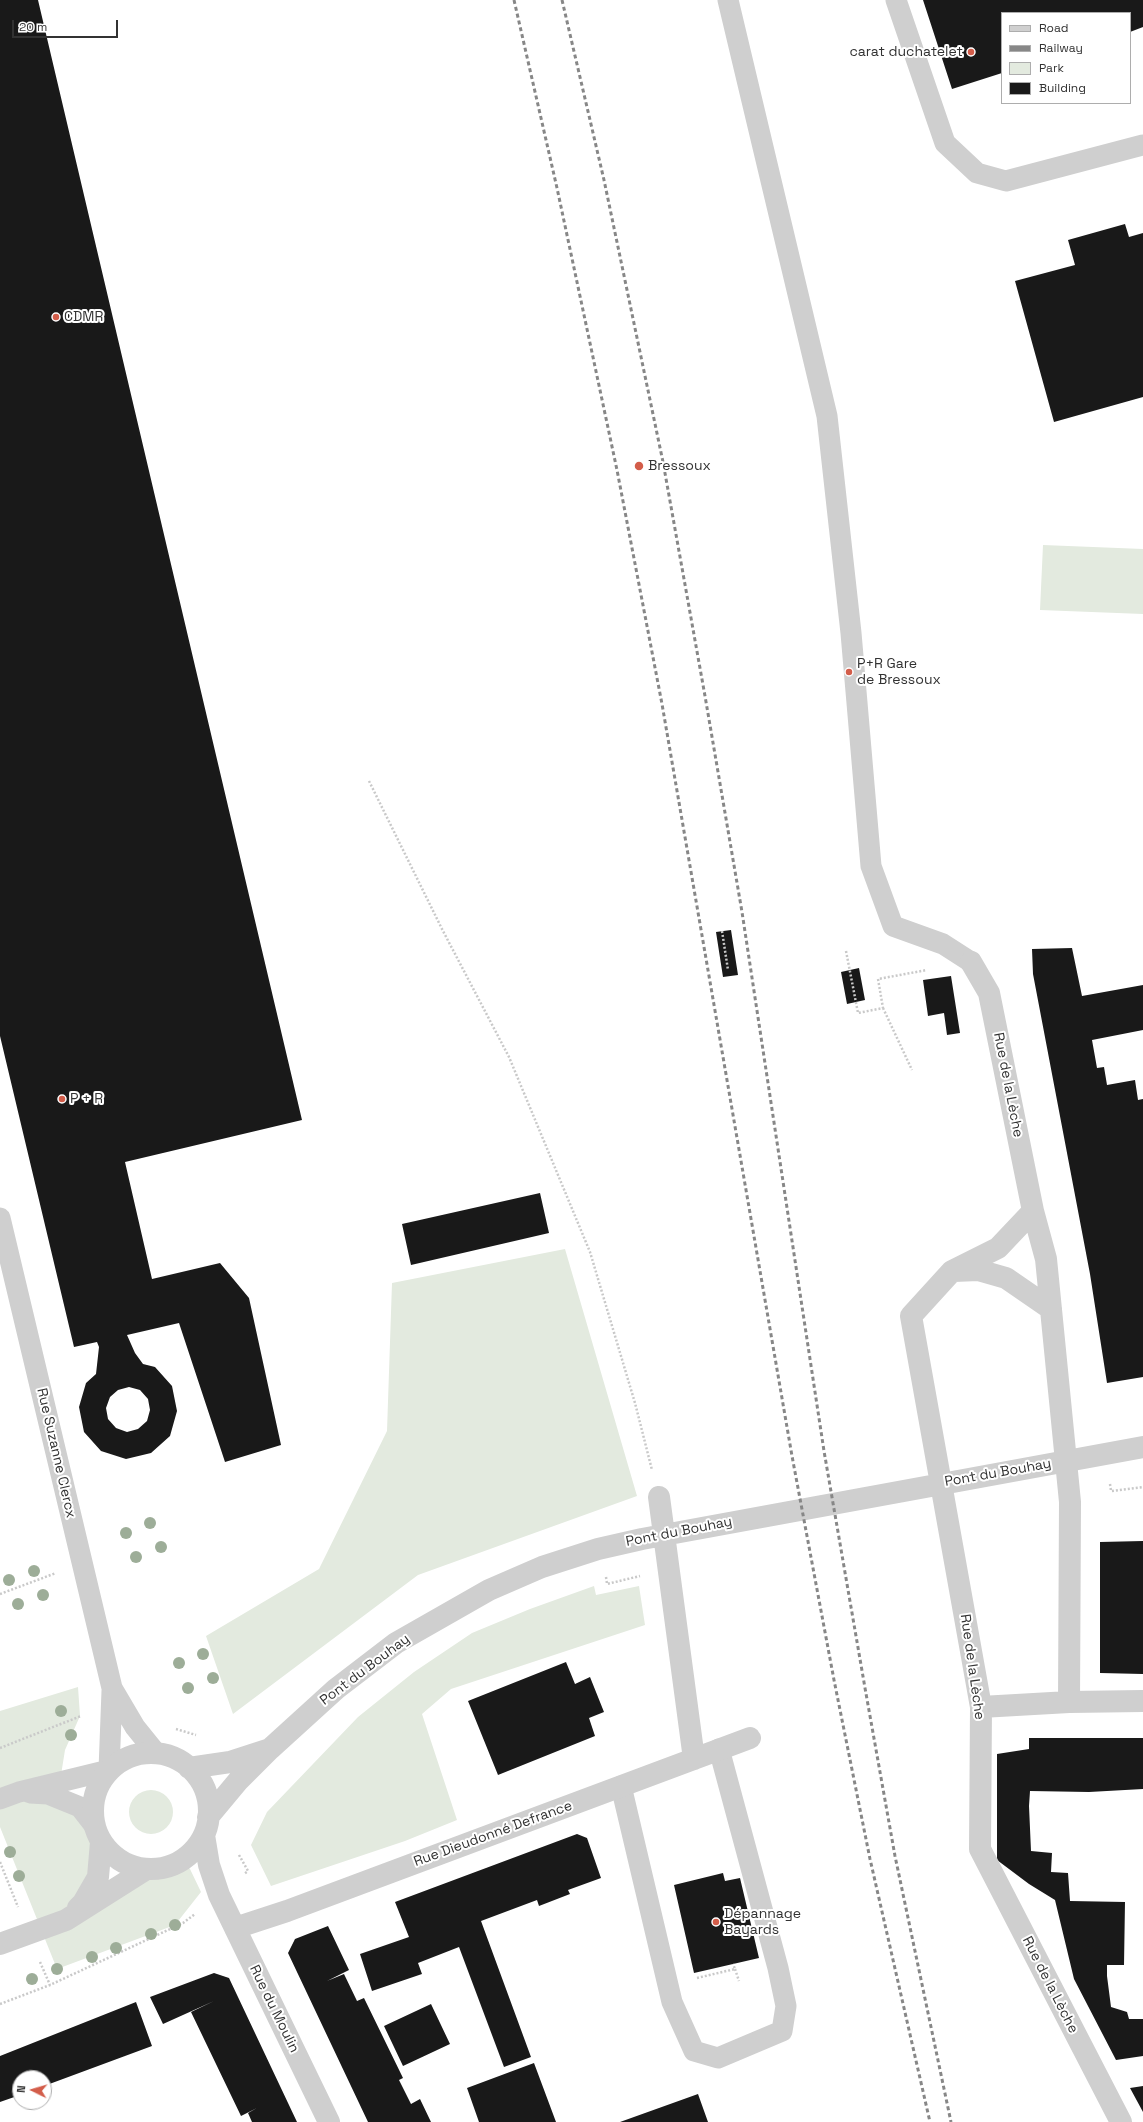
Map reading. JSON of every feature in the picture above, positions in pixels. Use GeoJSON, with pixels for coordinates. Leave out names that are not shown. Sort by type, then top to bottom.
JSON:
{"type":"FeatureCollection","features":[{"type":"Feature","properties":{"kind":"street","name":"Rue de la Lèche"},"geometry":{"type":"LineString","coordinates":[[971,962],[989,993],[1033,1212],[1046,1259],[1070,1502],[1069,1702]]}},
{"type":"Feature","properties":{"kind":"street","name":"Rue de la Lèche"},"geometry":{"type":"LineString","coordinates":[[1033,1212],[998,1248],[952,1271],[911,1316],[981,1707],[980,1849],[1121,2122]]}},
{"type":"Feature","properties":{"kind":"street"},"geometry":{"type":"LineString","coordinates":[[952,1271],[978,1270],[1006,1278],[1051,1308]]}},
{"type":"Feature","properties":{"kind":"street","name":"Pont du Bouhay"},"geometry":{"type":"LineString","coordinates":[[206,1826],[238,1781],[270,1749],[336,1689],[396,1643],[489,1590],[542,1567],[598,1549],[642,1539],[1143,1447]]}},
{"type":"Feature","properties":{"kind":"street"},"geometry":{"type":"LineString","coordinates":[[659,1497],[694,1759]]}},
{"type":"Feature","properties":{"kind":"street"},"geometry":{"type":"LineString","coordinates":[[981,1707],[1069,1702],[1143,1701]]}},
{"type":"Feature","properties":{"kind":"street","name":"Rue Dieudonné Defrance"},"geometry":{"type":"LineString","coordinates":[[235,1928],[287,1911],[750,1738]]}},
{"type":"Feature","properties":{"kind":"street","name":"Pont du Bouhay"},"geometry":{"type":"LineString","coordinates":[[189,1768],[230,1762],[270,1749]]}},
{"type":"Feature","properties":{"kind":"street"},"geometry":{"type":"LineString","coordinates":[[66,1920],[83,1903],[98,1877],[97,1833],[93,1805],[98,1786],[109,1770],[123,1760],[140,1754],[156,1753],[174,1758],[189,1768],[201,1782],[208,1799],[206,1826],[194,1850],[180,1861],[164,1868],[145,1870],[122,1862],[112,1856],[97,1833]]}},
{"type":"Feature","properties":{"kind":"street","name":"Rue du Moulin"},"geometry":{"type":"LineString","coordinates":[[206,1826],[209,1866],[219,1895],[329,2122]]}},
{"type":"Feature","properties":{"kind":"street","name":"Rue du Moulin"},"geometry":{"type":"LineString","coordinates":[[180,1861],[201,1875],[219,1895]]}},
{"type":"Feature","properties":{"kind":"street"},"geometry":{"type":"LineString","coordinates":[[0,1944],[66,1920],[145,1870]]}},
{"type":"Feature","properties":{"kind":"lane"},"geometry":{"type":"LineString","coordinates":[[728,0],[827,416],[851,633],[871,866],[893,926],[943,944],[971,962]]}},
{"type":"Feature","properties":{"kind":"lane"},"geometry":{"type":"LineString","coordinates":[[896,0],[945,143],[977,173],[1006,181],[1143,145]]}},
{"type":"Feature","properties":{"kind":"lane","name":"Rue Suzanne Clercx"},"geometry":{"type":"LineString","coordinates":[[0,1218],[112,1688],[109,1770]]}},
{"type":"Feature","properties":{"kind":"lane","name":"Rue Suzanne Clercx"},"geometry":{"type":"LineString","coordinates":[[112,1688],[135,1727],[156,1753]]}},
{"type":"Feature","properties":{"kind":"lane"},"geometry":{"type":"LineString","coordinates":[[620,1786],[672,2002],[694,2051],[718,2058],[782,2031],[786,2006],[778,1968],[719,1749]]}},
{"type":"Feature","properties":{"kind":"lane"},"geometry":{"type":"LineString","coordinates":[[10,1796],[109,1770]]}},
{"type":"Feature","properties":{"kind":"lane"},"geometry":{"type":"LineString","coordinates":[[10,1796],[48,1794],[80,1807],[97,1833]]}},
{"type":"Feature","properties":{"kind":"path"},"geometry":{"type":"LineString","coordinates":[[369,781],[443,931],[509,1057],[590,1252],[635,1403],[659,1497]]}},
{"type":"Feature","properties":{"kind":"path"},"geometry":{"type":"LineString","coordinates":[[722,931],[728,970]]}},
{"type":"Feature","properties":{"kind":"path"},"geometry":{"type":"LineString","coordinates":[[846,951],[858,1013],[883,1008]]}},
{"type":"Feature","properties":{"kind":"path"},"geometry":{"type":"LineString","coordinates":[[912,1070],[883,1008],[878,980],[971,962]]}},
{"type":"Feature","properties":{"kind":"path"},"geometry":{"type":"LineString","coordinates":[[1109,1478],[1111,1491],[1143,1487]]}},
{"type":"Feature","properties":{"kind":"path"},"geometry":{"type":"LineString","coordinates":[[0,1594],[82,1562]]}},
{"type":"Feature","properties":{"kind":"path"},"geometry":{"type":"LineString","coordinates":[[605,1572],[607,1584],[642,1576]]}},
{"type":"Feature","properties":{"kind":"path"},"geometry":{"type":"LineString","coordinates":[[0,1748],[91,1713],[112,1688]]}},
{"type":"Feature","properties":{"kind":"path"},"geometry":{"type":"LineString","coordinates":[[171,1728],[194,1735],[201,1735]]}},
{"type":"Feature","properties":{"kind":"path"},"geometry":{"type":"LineString","coordinates":[[0,2004],[50,1985],[183,1924],[248,1871],[236,1849]]}},
{"type":"Feature","properties":{"kind":"path"},"geometry":{"type":"LineString","coordinates":[[733,1964],[739,1981]]}},
{"type":"Feature","properties":{"kind":"path"},"geometry":{"type":"LineString","coordinates":[[667,1978],[686,1976],[697,1978],[735,1969]]}},
{"type":"Feature","properties":{"kind":"green space"},"geometry":{"type":"Polygon","coordinates":[[[1043,545],[1143,549],[1143,614],[1040,610],[1043,545]]]}},
{"type":"Feature","properties":{"kind":"green space"},"geometry":{"type":"Polygon","coordinates":[[[565,1249],[637,1496],[418,1575],[233,1714],[206,1636],[319,1569],[387,1431],[392,1283],[565,1249]]]}},
{"type":"Feature","properties":{"kind":"green space"},"geometry":{"type":"Polygon","coordinates":[[[594,1586],[596,1595],[639,1586],[645,1625],[451,1689],[422,1714],[457,1820],[405,1841],[271,1886],[251,1845],[267,1812],[358,1717],[414,1672],[472,1633],[530,1609],[594,1586]]]}},
{"type":"Feature","properties":{"kind":"green space"},"geometry":{"type":"Polygon","coordinates":[[[78,1687],[80,1716],[65,1750],[61,1775],[20,1792],[80,1807],[101,1842],[83,1903],[145,1870],[164,1868],[180,1861],[190,1869],[201,1892],[175,1925],[57,1969],[0,1827],[0,1711],[78,1687]]]}},
{"type":"Feature","properties":{"kind":"green space"},"geometry":{"type":"Polygon","coordinates":[[[151,1790],[163,1794],[169,1800],[173,1812],[169,1824],[163,1830],[151,1834],[139,1830],[133,1824],[129,1812],[133,1800],[139,1794],[151,1790]]]}},
{"type":"Feature","properties":{"kind":"building","name":"CDMR"},"geometry":{"type":"Polygon","coordinates":[[[0,0],[38,0],[302,1120],[125,1162],[152,1279],[220,1263],[249,1298],[281,1445],[225,1462],[179,1323],[127,1335],[135,1353],[143,1364],[155,1367],[172,1386],[177,1411],[170,1436],[151,1453],[126,1459],[101,1451],[84,1432],[79,1407],[86,1383],[96,1374],[99,1347],[97,1342],[74,1347],[0,1036],[0,0]],[[129,1387],[118,1390],[110,1397],[106,1408],[108,1419],[116,1428],[127,1432],[138,1429],[147,1421],[150,1410],[148,1399],[140,1390],[129,1387]]]}},
{"type":"Feature","properties":{"kind":"building","name":"carat duchatelet"},"geometry":{"type":"Polygon","coordinates":[[[923,0],[1143,0],[1143,27],[1131,32],[1131,12],[1001,12],[1001,73],[952,89],[923,0]]]}},
{"type":"Feature","properties":{"kind":"building"},"geometry":{"type":"Polygon","coordinates":[[[1125,224],[1129,237],[1143,233],[1143,397],[1054,422],[1015,281],[1075,265],[1068,240],[1125,224]]]}},
{"type":"Feature","properties":{"kind":"building"},"geometry":{"type":"Polygon","coordinates":[[[731,930],[738,975],[723,977],[716,932],[731,930]]]}},
{"type":"Feature","properties":{"kind":"building"},"geometry":{"type":"Polygon","coordinates":[[[1072,948],[1082,996],[1143,985],[1143,1030],[1092,1040],[1097,1068],[1104,1067],[1107,1085],[1135,1080],[1138,1100],[1143,1099],[1143,1377],[1107,1383],[1090,1274],[1033,974],[1032,949],[1072,948]]]}},
{"type":"Feature","properties":{"kind":"building"},"geometry":{"type":"Polygon","coordinates":[[[859,968],[865,1000],[847,1004],[841,972],[859,968]]]}},
{"type":"Feature","properties":{"kind":"building"},"geometry":{"type":"Polygon","coordinates":[[[951,976],[960,1033],[947,1035],[944,1013],[928,1016],[923,980],[951,976]]]}},
{"type":"Feature","properties":{"kind":"building"},"geometry":{"type":"Polygon","coordinates":[[[540,1193],[549,1233],[411,1265],[402,1224],[540,1193]]]}},
{"type":"Feature","properties":{"kind":"building"},"geometry":{"type":"Polygon","coordinates":[[[1143,1541],[1143,1674],[1100,1673],[1100,1542],[1143,1541]]]}},
{"type":"Feature","properties":{"kind":"building"},"geometry":{"type":"Polygon","coordinates":[[[566,1662],[575,1684],[590,1677],[604,1712],[589,1718],[595,1736],[498,1775],[468,1701],[566,1662]]]}},
{"type":"Feature","properties":{"kind":"building"},"geometry":{"type":"Polygon","coordinates":[[[1029,1738],[1143,1738],[1143,1789],[1089,1792],[1030,1791],[1029,1806],[1031,1851],[1052,1853],[1051,1872],[1068,1873],[1070,1901],[1125,1902],[1124,1965],[1107,1965],[1107,1976],[1111,2007],[1127,2012],[1129,2019],[1143,2019],[1143,2056],[1116,2060],[1074,1979],[1055,1900],[1029,1884],[997,1860],[997,1754],[1029,1749],[1029,1738]]]}},
{"type":"Feature","properties":{"kind":"building"},"geometry":{"type":"Polygon","coordinates":[[[577,1834],[587,1838],[601,1878],[568,1890],[570,1894],[539,1906],[537,1900],[481,1921],[531,2057],[504,2067],[459,1947],[418,1963],[422,1974],[372,1991],[360,1954],[409,1937],[395,1902],[577,1834]]]}},
{"type":"Feature","properties":{"kind":"building","name":"Dépannage Bayards"},"geometry":{"type":"Polygon","coordinates":[[[723,1873],[725,1881],[740,1878],[759,1958],[694,1973],[674,1885],[723,1873]]]}},
{"type":"Feature","properties":{"kind":"building"},"geometry":{"type":"Polygon","coordinates":[[[328,1926],[349,1970],[327,1981],[344,1974],[357,2001],[364,1998],[403,2078],[399,2080],[411,2104],[420,2099],[431,2122],[368,2122],[288,1953],[295,1939],[328,1926]]]}},
{"type":"Feature","properties":{"kind":"building"},"geometry":{"type":"Polygon","coordinates":[[[214,1973],[229,1978],[297,2122],[252,2122],[248,2113],[257,2108],[241,2116],[191,2012],[214,2001],[163,2024],[150,1997],[214,1973]]]}},
{"type":"Feature","properties":{"kind":"building"},"geometry":{"type":"Polygon","coordinates":[[[136,2002],[152,2046],[52,2083],[52,2070],[12,2070],[12,2098],[0,2102],[0,2056],[136,2002]]]}},
{"type":"Feature","properties":{"kind":"building"},"geometry":{"type":"Polygon","coordinates":[[[431,2004],[450,2044],[403,2066],[384,2026],[431,2004]]]}},
{"type":"Feature","properties":{"kind":"building"},"geometry":{"type":"Polygon","coordinates":[[[534,2063],[556,2122],[479,2122],[467,2088],[534,2063]]]}},
{"type":"Feature","properties":{"kind":"building"},"geometry":{"type":"Polygon","coordinates":[[[1143,2086],[1143,2112],[1130,2088],[1143,2086]]]}},
{"type":"Feature","properties":{"kind":"building"},"geometry":{"type":"Polygon","coordinates":[[[698,2094],[708,2122],[620,2122],[698,2094]]]}},
{"type":"Feature","properties":{"kind":"railway"},"geometry":{"type":"LineString","coordinates":[[514,0],[557,188],[617,470],[662,704],[792,1456],[834,1680],[870,1859],[930,2122]]}},
{"type":"Feature","properties":{"kind":"railway"},"geometry":{"type":"LineString","coordinates":[[562,0],[604,180],[663,462],[742,912],[824,1451],[865,1688],[895,1856],[951,2122]]}},
{"type":"Feature","properties":{"kind":"place","name":"carat duchatelet"},"geometry":{"type":"Point","coordinates":[971,52]}},
{"type":"Feature","properties":{"kind":"place","name":"CDMR"},"geometry":{"type":"Point","coordinates":[56,317]}},
{"type":"Feature","properties":{"kind":"place","name":"Bressoux"},"geometry":{"type":"Point","coordinates":[639,466]}},
{"type":"Feature","properties":{"kind":"place","name":"P+R Gare de Bressoux"},"geometry":{"type":"Point","coordinates":[849,672]}},
{"type":"Feature","properties":{"kind":"place","name":"P + R"},"geometry":{"type":"Point","coordinates":[62,1099]}},
{"type":"Feature","properties":{"kind":"place","name":"Dépannage Bayards"},"geometry":{"type":"Point","coordinates":[716,1922]}}]}
